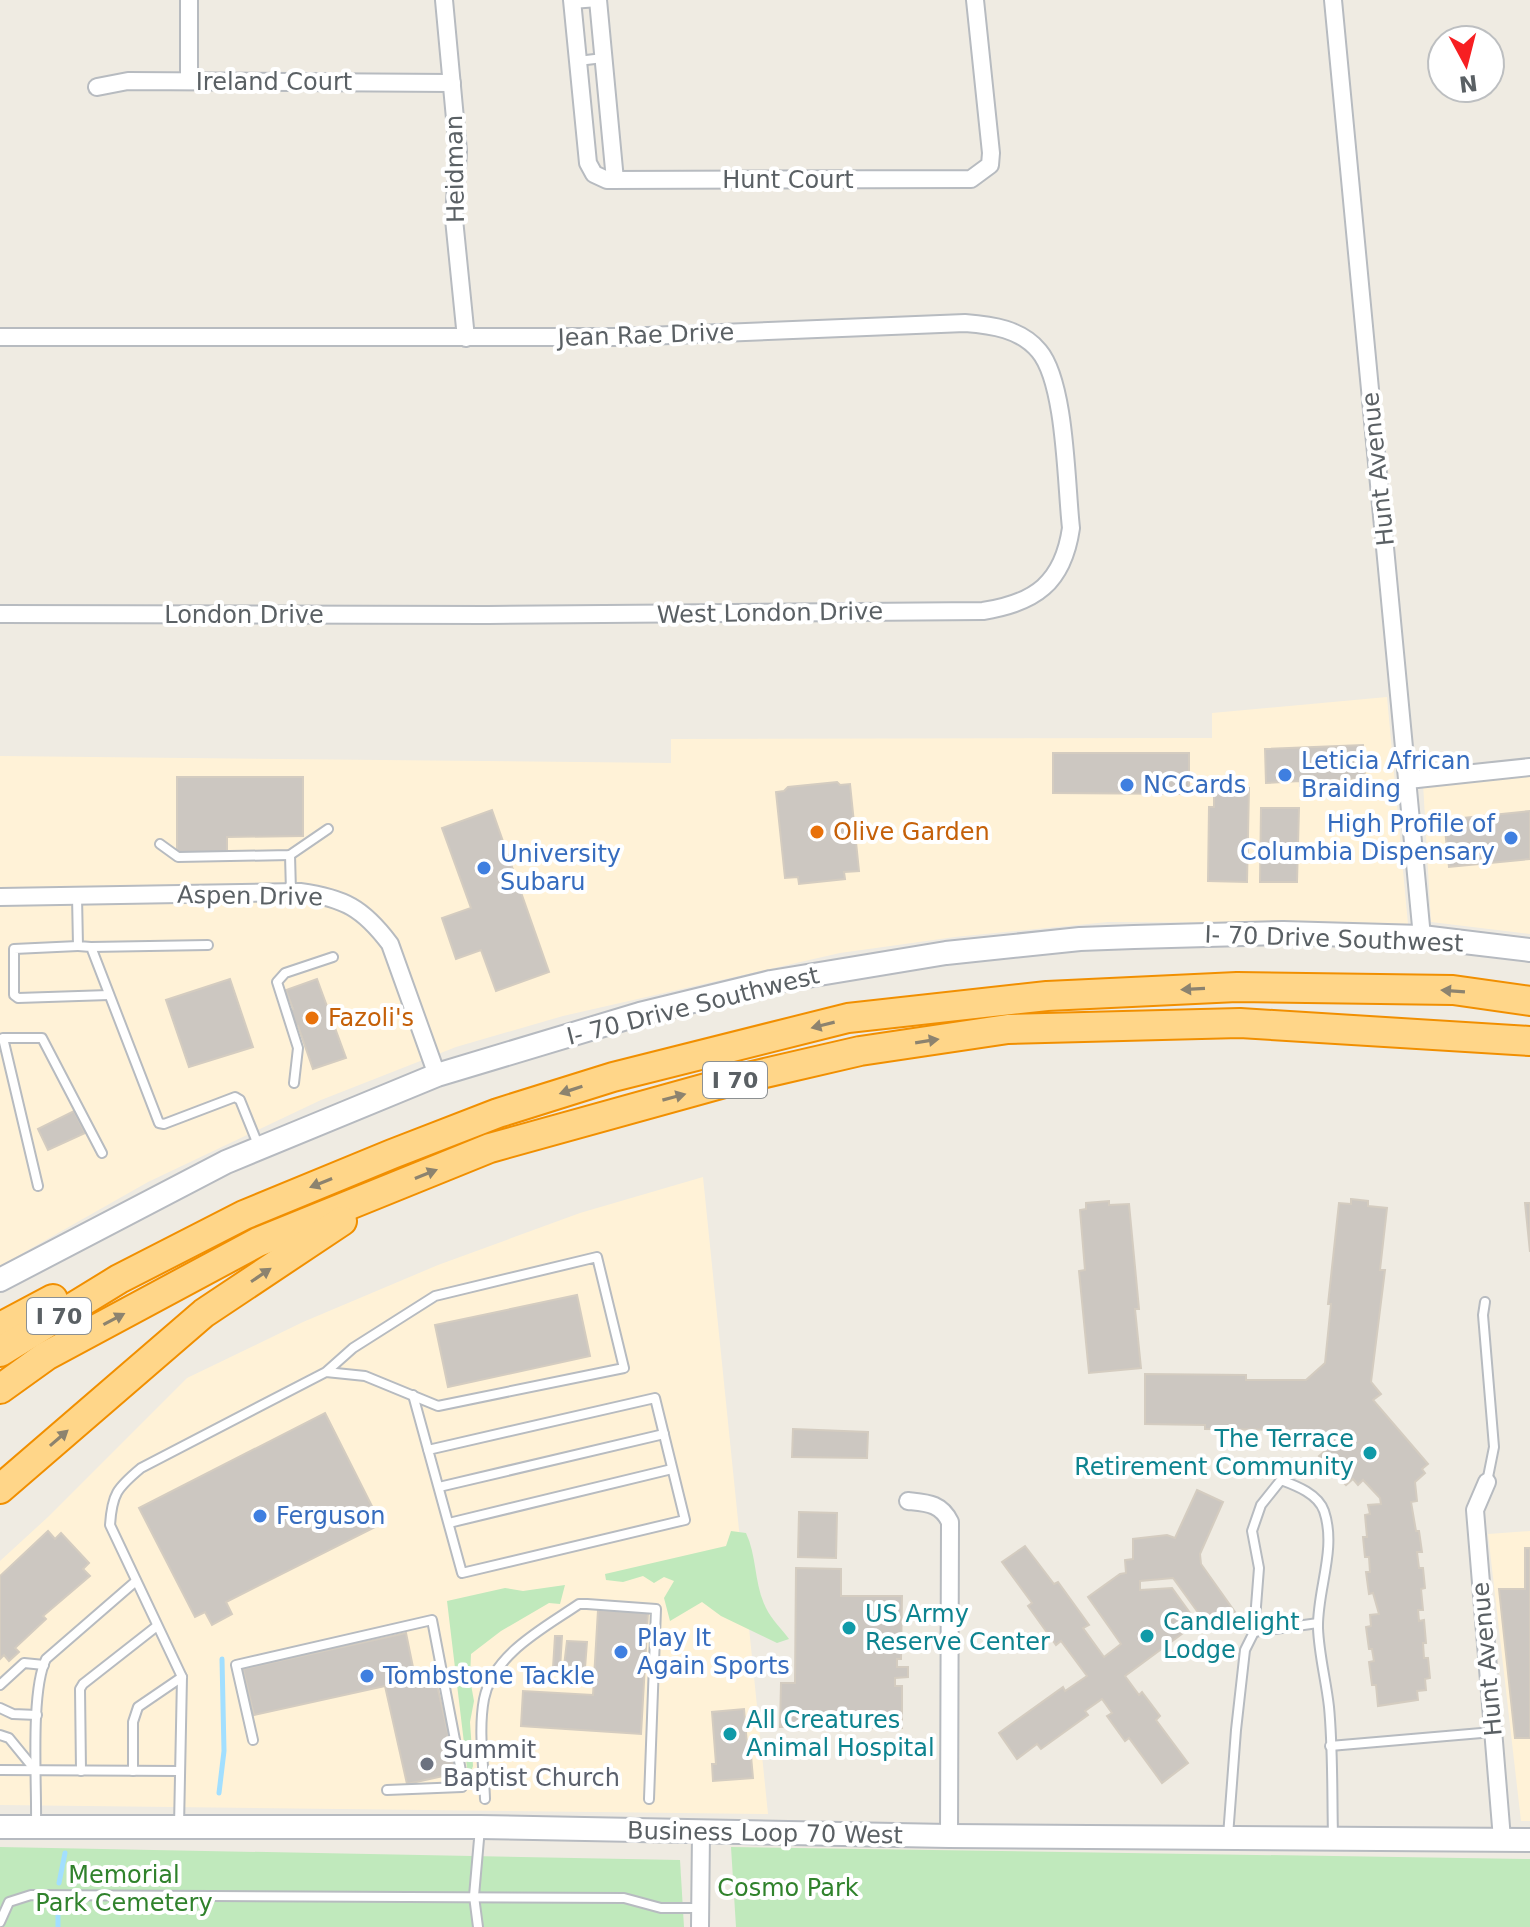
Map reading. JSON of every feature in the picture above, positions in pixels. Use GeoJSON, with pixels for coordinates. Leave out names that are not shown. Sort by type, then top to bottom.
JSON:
{"type":"FeatureCollection","features":[{"type":"Feature","properties":{"kind":"highway","name":"I 70"},"geometry":{"type":"LineString","coordinates":[[0,1352],[119,1279],[244,1215],[498,1113],[613,1077],[848,1018],[1047,996],[1237,987],[1453,990],[1530,1001]]}},
{"type":"Feature","properties":{"kind":"highway","name":"I 70"},"geometry":{"type":"LineString","coordinates":[[0,1389],[46,1356],[258,1242],[490,1148],[735,1080],[860,1051],[1008,1029],[1240,1023],[1530,1041]]}},
{"type":"Feature","properties":{"kind":"highway"},"geometry":{"type":"LineString","coordinates":[[0,1489],[204,1313],[391,1188]]}},
{"type":"Feature","properties":{"kind":"highway"},"geometry":{"type":"LineString","coordinates":[[0,1327],[75,1287],[119,1279]]}},
{"type":"Feature","properties":{"kind":"street"},"geometry":{"type":"LineString","coordinates":[[189,0],[189,81]]}},
{"type":"Feature","properties":{"kind":"street","name":"Heidman"},"geometry":{"type":"LineString","coordinates":[[444,0],[458,151],[454,219],[466,338]]}},
{"type":"Feature","properties":{"kind":"street","name":"Hunt Court"},"geometry":{"type":"LineString","coordinates":[[578,61],[588,163],[594,174],[607,180],[971,179],[982,174],[990,165],[991,153],[975,0]]}},
{"type":"Feature","properties":{"kind":"street","name":"Hunt Avenue"},"geometry":{"type":"LineString","coordinates":[[1333,0],[1422,937]]}},
{"type":"Feature","properties":{"kind":"street"},"geometry":{"type":"LineString","coordinates":[[598,1],[615,180]]}},
{"type":"Feature","properties":{"kind":"street"},"geometry":{"type":"LineString","coordinates":[[572,2],[578,61]]}},
{"type":"Feature","properties":{"kind":"street","name":"Ireland Court"},"geometry":{"type":"LineString","coordinates":[[97,87],[128,81],[452,83]]}},
{"type":"Feature","properties":{"kind":"street","name":"Jean Rae Drive"},"geometry":{"type":"LineString","coordinates":[[0,337],[622,337],[965,323],[995,326],[1019,335],[1038,348],[1051,368],[1071,528],[1064,558],[1047,586]]}},
{"type":"Feature","properties":{"kind":"street","name":"West London Drive"},"geometry":{"type":"LineString","coordinates":[[488,615],[983,611],[1031,598],[1047,586]]}},
{"type":"Feature","properties":{"kind":"street","name":"London Drive"},"geometry":{"type":"LineString","coordinates":[[0,614],[488,615]]}},
{"type":"Feature","properties":{"kind":"street"},"geometry":{"type":"LineString","coordinates":[[1408,780],[1530,767]]}},
{"type":"Feature","properties":{"kind":"street","name":"Aspen Drive"},"geometry":{"type":"LineString","coordinates":[[0,897],[291,892],[331,896],[355,908],[378,927],[390,944],[437,1075]]}},
{"type":"Feature","properties":{"kind":"street","name":"I- 70 Drive Southwest"},"geometry":{"type":"LineString","coordinates":[[0,1280],[226,1162],[437,1075],[640,1014],[771,982],[946,953],[1080,939],[1283,933],[1422,937],[1530,950]]}},
{"type":"Feature","properties":{"kind":"street","name":"Hunt Avenue"},"geometry":{"type":"LineString","coordinates":[[1487,1482],[1475,1510],[1502,1839]]}},
{"type":"Feature","properties":{"kind":"street"},"geometry":{"type":"LineString","coordinates":[[908,1501],[931,1503],[944,1510],[950,1522],[949,1836]]}},
{"type":"Feature","properties":{"kind":"street","name":"Business Loop 70 West"},"geometry":{"type":"LineString","coordinates":[[0,1827],[480,1827],[949,1836],[1530,1840]]}},
{"type":"Feature","properties":{"kind":"street"},"geometry":{"type":"LineString","coordinates":[[700,1927],[701,1832]]}},
{"type":"Feature","properties":{"kind":"lane"},"geometry":{"type":"LineString","coordinates":[[572,2],[598,1]]}},
{"type":"Feature","properties":{"kind":"lane"},"geometry":{"type":"LineString","coordinates":[[578,61],[603,58]]}},
{"type":"Feature","properties":{"kind":"lane"},"geometry":{"type":"LineString","coordinates":[[160,844],[178,857],[290,855],[328,829]]}},
{"type":"Feature","properties":{"kind":"lane"},"geometry":{"type":"LineString","coordinates":[[290,855],[291,892]]}},
{"type":"Feature","properties":{"kind":"lane"},"geometry":{"type":"LineString","coordinates":[[77,896],[78,946]]}},
{"type":"Feature","properties":{"kind":"lane"},"geometry":{"type":"LineString","coordinates":[[109,995],[18,998],[14,995],[14,949],[208,945]]}},
{"type":"Feature","properties":{"kind":"lane"},"geometry":{"type":"LineString","coordinates":[[91,947],[159,1123],[164,1124],[235,1097],[240,1100],[260,1147]]}},
{"type":"Feature","properties":{"kind":"lane"},"geometry":{"type":"LineString","coordinates":[[294,1083],[298,1048],[277,982],[285,973],[333,957]]}},
{"type":"Feature","properties":{"kind":"lane"},"geometry":{"type":"LineString","coordinates":[[38,1186],[3,1038],[42,1038],[102,1153]]}},
{"type":"Feature","properties":{"kind":"lane"},"geometry":{"type":"LineString","coordinates":[[179,1827],[182,1677],[110,1525],[112,1501],[120,1485],[141,1468],[326,1372],[353,1348],[435,1296],[597,1257],[624,1368],[438,1406],[365,1376],[326,1372]]}},
{"type":"Feature","properties":{"kind":"lane"},"geometry":{"type":"LineString","coordinates":[[1485,1302],[1483,1315],[1494,1447],[1487,1482]]}},
{"type":"Feature","properties":{"kind":"lane"},"geometry":{"type":"LineString","coordinates":[[413,1395],[428,1450],[449,1523],[462,1573],[685,1520],[655,1398],[428,1450]]}},
{"type":"Feature","properties":{"kind":"lane"},"geometry":{"type":"LineString","coordinates":[[439,1487],[664,1434]]}},
{"type":"Feature","properties":{"kind":"lane"},"geometry":{"type":"LineString","coordinates":[[449,1523],[672,1469]]}},
{"type":"Feature","properties":{"kind":"lane"},"geometry":{"type":"LineString","coordinates":[[1228,1837],[1245,1650],[1254,1632],[1259,1568],[1252,1531],[1261,1505],[1281,1480],[1303,1488],[1323,1507],[1326,1516],[1327,1556],[1318,1623],[1319,1652],[1329,1706],[1333,1839]]}},
{"type":"Feature","properties":{"kind":"lane"},"geometry":{"type":"LineString","coordinates":[[36,1826],[37,1715],[41,1670],[46,1659],[136,1581]]}},
{"type":"Feature","properties":{"kind":"lane"},"geometry":{"type":"LineString","coordinates":[[485,1799],[484,1699],[490,1683],[514,1650],[579,1604],[656,1609],[649,1799]]}},
{"type":"Feature","properties":{"kind":"lane"},"geometry":{"type":"LineString","coordinates":[[253,1740],[236,1665],[432,1620],[462,1787],[387,1790]]}},
{"type":"Feature","properties":{"kind":"lane"},"geometry":{"type":"LineString","coordinates":[[1254,1632],[1318,1623]]}},
{"type":"Feature","properties":{"kind":"lane"},"geometry":{"type":"LineString","coordinates":[[81,1771],[80,1689],[157,1626]]}},
{"type":"Feature","properties":{"kind":"lane"},"geometry":{"type":"LineString","coordinates":[[0,1685],[24,1663],[44,1665]]}},
{"type":"Feature","properties":{"kind":"lane"},"geometry":{"type":"LineString","coordinates":[[133,1771],[133,1722],[138,1707],[182,1677]]}},
{"type":"Feature","properties":{"kind":"lane"},"geometry":{"type":"LineString","coordinates":[[0,1708],[13,1714],[37,1715]]}},
{"type":"Feature","properties":{"kind":"lane"},"geometry":{"type":"LineString","coordinates":[[1330,1746],[1493,1732]]}},
{"type":"Feature","properties":{"kind":"lane"},"geometry":{"type":"LineString","coordinates":[[0,1735],[9,1738],[37,1771]]}},
{"type":"Feature","properties":{"kind":"lane"},"geometry":{"type":"LineString","coordinates":[[0,1770],[180,1771]]}},
{"type":"Feature","properties":{"kind":"lane"},"geometry":{"type":"LineString","coordinates":[[478,1927],[474,1896],[480,1827]]}},
{"type":"Feature","properties":{"kind":"lane"},"geometry":{"type":"LineString","coordinates":[[0,1922],[4,1903],[31,1895],[624,1898],[661,1908],[700,1908]]}},
{"type":"Feature","properties":{"kind":"shaded area"},"geometry":{"type":"Polygon","coordinates":[[[1387,697],[1408,924],[1108,922],[955,937],[840,953],[563,1016],[456,1047],[321,1100],[148,1182],[0,1266],[0,756],[671,763],[671,739],[1212,738],[1212,713],[1387,697]]]}},
{"type":"Feature","properties":{"kind":"shaded area"},"geometry":{"type":"Polygon","coordinates":[[[1530,773],[1530,934],[1431,922],[1423,783],[1530,773]]]}},
{"type":"Feature","properties":{"kind":"shaded area"},"geometry":{"type":"Polygon","coordinates":[[[703,1177],[768,1814],[0,1805],[0,1561],[187,1378],[303,1322],[438,1265],[580,1213],[703,1177]]]}},
{"type":"Feature","properties":{"kind":"shaded area"},"geometry":{"type":"Polygon","coordinates":[[[1530,1531],[1530,1821],[1521,1821],[1488,1534],[1530,1531]]]}},
{"type":"Feature","properties":{"kind":"green space"},"geometry":{"type":"Polygon","coordinates":[[[731,1531],[746,1533],[762,1599],[789,1639],[777,1643],[721,1616],[702,1602],[670,1621],[664,1598],[674,1581],[664,1577],[654,1583],[643,1576],[623,1582],[606,1580],[605,1574],[726,1546],[731,1531]]]}},
{"type":"Feature","properties":{"kind":"green space"},"geometry":{"type":"Polygon","coordinates":[[[565,1585],[560,1604],[549,1603],[501,1631],[471,1654],[470,1679],[474,1701],[470,1722],[471,1772],[467,1768],[447,1601],[505,1588],[523,1591],[565,1585]]]}},
{"type":"Feature","properties":{"kind":"green space","name":"Memorial Park Cemetery"},"geometry":{"type":"Polygon","coordinates":[[[0,1847],[680,1860],[684,1927],[0,1927],[0,1847]]]}},
{"type":"Feature","properties":{"kind":"green space","name":"Cosmo Park"},"geometry":{"type":"Polygon","coordinates":[[[731,1847],[1530,1859],[1530,1927],[736,1927],[731,1847]]]}},
{"type":"Feature","properties":{"kind":"building"},"geometry":{"type":"Polygon","coordinates":[[[1363,745],[1365,779],[1330,780],[1331,785],[1300,786],[1300,781],[1266,783],[1265,749],[1363,745]]]}},
{"type":"Feature","properties":{"kind":"building"},"geometry":{"type":"Polygon","coordinates":[[[1053,753],[1189,753],[1189,794],[1053,793],[1053,753]]]}},
{"type":"Feature","properties":{"kind":"building"},"geometry":{"type":"Polygon","coordinates":[[[177,777],[303,777],[303,836],[227,837],[227,852],[177,852],[177,777]]]}},
{"type":"Feature","properties":{"kind":"building","name":"Olive Garden"},"geometry":{"type":"Polygon","coordinates":[[[837,782],[840,785],[850,784],[859,871],[844,872],[845,879],[799,884],[798,877],[785,878],[776,792],[788,787],[837,782]]]}},
{"type":"Feature","properties":{"kind":"building"},"geometry":{"type":"Polygon","coordinates":[[[1214,788],[1249,788],[1247,882],[1208,881],[1209,807],[1214,807],[1214,788]]]}},
{"type":"Feature","properties":{"kind":"building"},"geometry":{"type":"Polygon","coordinates":[[[1261,808],[1299,808],[1297,882],[1260,882],[1261,808]]]}},
{"type":"Feature","properties":{"kind":"building","name":"University Subaru"},"geometry":{"type":"Polygon","coordinates":[[[492,810],[549,972],[496,991],[481,950],[456,959],[442,918],[471,908],[442,828],[492,810]]]}},
{"type":"Feature","properties":{"kind":"building"},"geometry":{"type":"Polygon","coordinates":[[[1530,811],[1530,859],[1449,867],[1444,820],[1530,811]]]}},
{"type":"Feature","properties":{"kind":"building"},"geometry":{"type":"Polygon","coordinates":[[[230,979],[253,1047],[189,1067],[166,1000],[230,979]]]}},
{"type":"Feature","properties":{"kind":"building","name":"Fazoli's"},"geometry":{"type":"Polygon","coordinates":[[[317,979],[346,1058],[313,1069],[298,1026],[294,1027],[288,1010],[293,1009],[286,990],[317,979]]]}},
{"type":"Feature","properties":{"kind":"building"},"geometry":{"type":"Polygon","coordinates":[[[74,1111],[85,1133],[48,1150],[38,1129],[74,1111]]]}},
{"type":"Feature","properties":{"kind":"building","name":"The Terrace Retirement Community"},"geometry":{"type":"Polygon","coordinates":[[[1351,1199],[1368,1201],[1368,1206],[1387,1208],[1380,1270],[1385,1270],[1371,1382],[1381,1394],[1373,1400],[1428,1464],[1422,1469],[1425,1473],[1415,1482],[1417,1501],[1411,1502],[1422,1552],[1417,1552],[1425,1588],[1421,1589],[1423,1610],[1418,1610],[1419,1621],[1424,1620],[1424,1658],[1428,1658],[1430,1678],[1425,1679],[1426,1690],[1417,1691],[1418,1700],[1378,1706],[1369,1662],[1374,1661],[1366,1627],[1371,1626],[1370,1615],[1379,1614],[1373,1593],[1369,1594],[1366,1572],[1370,1572],[1369,1557],[1365,1557],[1363,1537],[1367,1537],[1365,1515],[1370,1514],[1368,1505],[1381,1504],[1380,1498],[1363,1480],[1358,1485],[1353,1479],[1346,1485],[1319,1456],[1326,1450],[1307,1430],[1205,1429],[1205,1425],[1145,1424],[1145,1374],[1246,1375],[1246,1380],[1306,1380],[1325,1363],[1339,1203],[1351,1204],[1351,1199]]]}},
{"type":"Feature","properties":{"kind":"building","name":"The Terrace Retirement Community"},"geometry":{"type":"Polygon","coordinates":[[[1109,1201],[1109,1205],[1129,1204],[1141,1368],[1089,1373],[1079,1271],[1085,1270],[1080,1210],[1086,1209],[1086,1203],[1109,1201]]]}},
{"type":"Feature","properties":{"kind":"building"},"geometry":{"type":"Polygon","coordinates":[[[1525,1203],[1530,1203],[1530,1252],[1525,1203]]]}},
{"type":"Feature","properties":{"kind":"building"},"geometry":{"type":"Polygon","coordinates":[[[577,1295],[590,1356],[448,1387],[435,1325],[577,1295]]]}},
{"type":"Feature","properties":{"kind":"building","name":"Ferguson"},"geometry":{"type":"Polygon","coordinates":[[[325,1413],[381,1524],[226,1602],[232,1614],[212,1625],[205,1612],[195,1617],[139,1508],[325,1413]]]}},
{"type":"Feature","properties":{"kind":"building"},"geometry":{"type":"Polygon","coordinates":[[[793,1429],[868,1432],[867,1458],[792,1457],[793,1429]]]}},
{"type":"Feature","properties":{"kind":"building","name":"Candlelight Lodge"},"geometry":{"type":"Polygon","coordinates":[[[1197,1490],[1223,1502],[1200,1554],[1201,1564],[1235,1612],[1210,1629],[1173,1578],[1140,1581],[1140,1590],[1172,1588],[1193,1617],[1181,1626],[1186,1631],[1125,1676],[1160,1716],[1156,1720],[1188,1763],[1162,1783],[1129,1738],[1125,1741],[1107,1716],[1112,1713],[1102,1699],[1085,1711],[1088,1715],[1041,1749],[1037,1744],[1017,1759],[999,1733],[1063,1687],[1065,1691],[1087,1676],[1061,1641],[1056,1645],[1028,1606],[1032,1603],[1002,1562],[1025,1546],[1054,1584],[1058,1582],[1089,1625],[1083,1628],[1104,1657],[1121,1644],[1088,1597],[1126,1573],[1125,1560],[1133,1559],[1133,1539],[1167,1535],[1175,1538],[1197,1490]]]}},
{"type":"Feature","properties":{"kind":"building"},"geometry":{"type":"Polygon","coordinates":[[[799,1512],[837,1513],[836,1558],[798,1557],[799,1512]]]}},
{"type":"Feature","properties":{"kind":"building"},"geometry":{"type":"Polygon","coordinates":[[[48,1531],[55,1539],[61,1533],[89,1563],[83,1569],[90,1576],[43,1616],[46,1619],[15,1648],[19,1652],[9,1661],[4,1655],[0,1659],[0,1576],[48,1531]]]}},
{"type":"Feature","properties":{"kind":"building"},"geometry":{"type":"Polygon","coordinates":[[[1525,1548],[1530,1548],[1530,1738],[1515,1738],[1499,1589],[1525,1589],[1525,1548]]]}},
{"type":"Feature","properties":{"kind":"building","name":"US Army Reserve Center"},"geometry":{"type":"Polygon","coordinates":[[[796,1568],[841,1569],[841,1596],[902,1596],[901,1659],[897,1659],[897,1667],[908,1667],[908,1677],[895,1678],[895,1686],[902,1686],[902,1728],[780,1727],[781,1683],[795,1683],[796,1568]]]}},
{"type":"Feature","properties":{"kind":"building","name":"Play It Again Sports"},"geometry":{"type":"Polygon","coordinates":[[[598,1610],[648,1613],[641,1734],[521,1726],[523,1691],[593,1695],[598,1610]]]}},
{"type":"Feature","properties":{"kind":"building"},"geometry":{"type":"Polygon","coordinates":[[[406,1633],[415,1677],[434,1672],[457,1773],[407,1784],[385,1686],[254,1715],[243,1669],[406,1633]]]}},
{"type":"Feature","properties":{"kind":"building"},"geometry":{"type":"Polygon","coordinates":[[[555,1636],[562,1636],[560,1669],[553,1668],[555,1636]]]}},
{"type":"Feature","properties":{"kind":"building"},"geometry":{"type":"Polygon","coordinates":[[[567,1641],[587,1642],[585,1668],[564,1666],[567,1641]]]}},
{"type":"Feature","properties":{"kind":"building","name":"All Creatures Animal Hospital"},"geometry":{"type":"Polygon","coordinates":[[[744,1709],[753,1778],[713,1781],[712,1764],[716,1764],[712,1712],[744,1709]]]}},
{"type":"Feature","properties":{"kind":"waterway"},"geometry":{"type":"LineString","coordinates":[[219,1793],[224,1751],[222,1659]]}},
{"type":"Feature","properties":{"kind":"waterway"},"geometry":{"type":"LineString","coordinates":[[59,1883],[65,1853]]}},
{"type":"Feature","properties":{"kind":"waterway"},"geometry":{"type":"LineString","coordinates":[[58,1900],[58,1927]]}},
{"type":"Feature","properties":{"kind":"place","name":"Leticia African Braiding"},"geometry":{"type":"Point","coordinates":[1285,775]}},
{"type":"Feature","properties":{"kind":"place","name":"NCCards"},"geometry":{"type":"Point","coordinates":[1127,785]}},
{"type":"Feature","properties":{"kind":"place","name":"Olive Garden"},"geometry":{"type":"Point","coordinates":[817,832]}},
{"type":"Feature","properties":{"kind":"place","name":"High Profile of Columbia Dispensary"},"geometry":{"type":"Point","coordinates":[1511,838]}},
{"type":"Feature","properties":{"kind":"place","name":"University Subaru"},"geometry":{"type":"Point","coordinates":[484,868]}},
{"type":"Feature","properties":{"kind":"place","name":"Fazoli's"},"geometry":{"type":"Point","coordinates":[312,1018]}},
{"type":"Feature","properties":{"kind":"place","name":"The Terrace Retirement Community"},"geometry":{"type":"Point","coordinates":[1370,1453]}},
{"type":"Feature","properties":{"kind":"place","name":"Ferguson"},"geometry":{"type":"Point","coordinates":[260,1516]}},
{"type":"Feature","properties":{"kind":"place","name":"US Army Reserve Center"},"geometry":{"type":"Point","coordinates":[849,1628]}},
{"type":"Feature","properties":{"kind":"place","name":"Candlelight Lodge"},"geometry":{"type":"Point","coordinates":[1147,1636]}},
{"type":"Feature","properties":{"kind":"place","name":"Play It Again Sports"},"geometry":{"type":"Point","coordinates":[621,1652]}},
{"type":"Feature","properties":{"kind":"place","name":"Tombstone Tackle"},"geometry":{"type":"Point","coordinates":[367,1676]}},
{"type":"Feature","properties":{"kind":"place","name":"All Creatures Animal Hospital"},"geometry":{"type":"Point","coordinates":[730,1734]}},
{"type":"Feature","properties":{"kind":"place","name":"Summit Baptist Church"},"geometry":{"type":"Point","coordinates":[427,1764]}}]}
